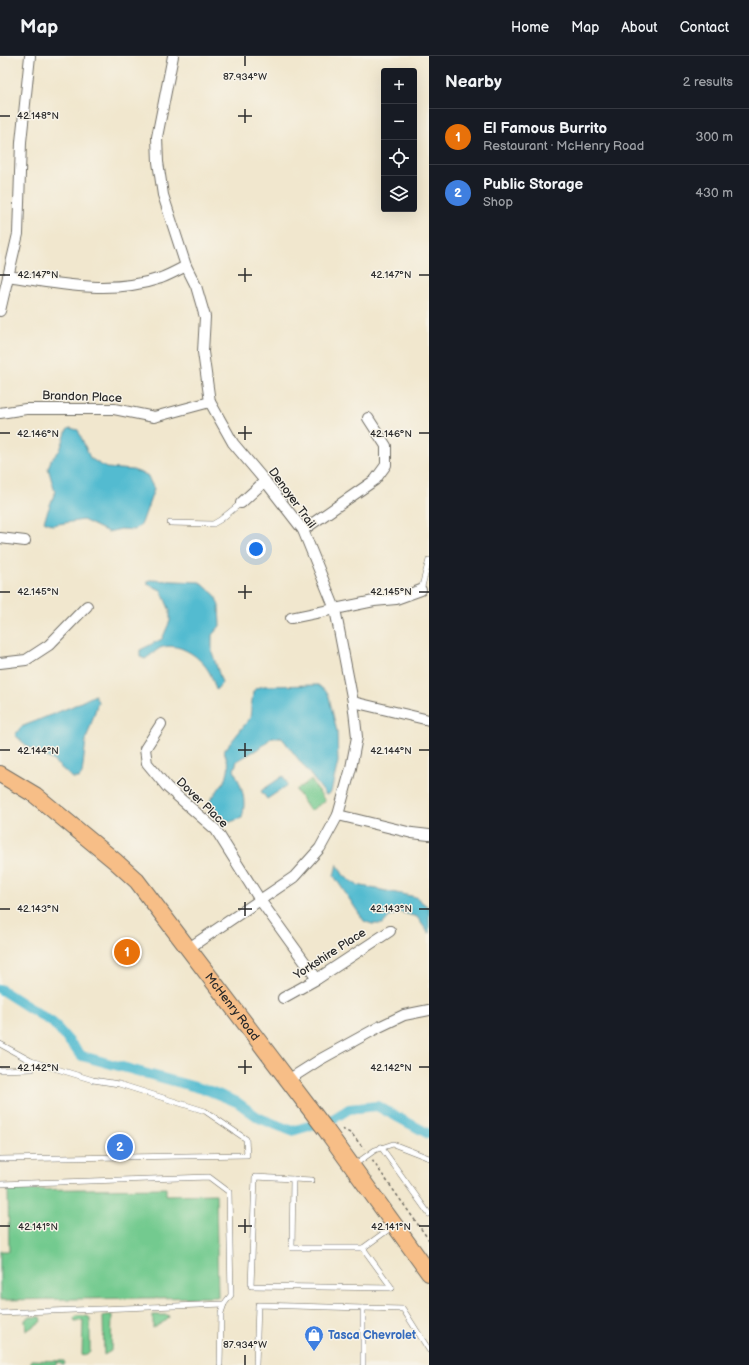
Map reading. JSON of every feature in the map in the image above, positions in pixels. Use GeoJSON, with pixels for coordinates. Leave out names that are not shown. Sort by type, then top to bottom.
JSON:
{"type":"FeatureCollection","features":[{"type":"Feature","properties":{"kind":"main road","name":"McHenry Road"},"geometry":{"type":"LineString","coordinates":[[0,774],[35,795],[137,880],[308,1107],[331,1129],[352,1167],[429,1273]]}},
{"type":"Feature","properties":{"kind":"street"},"geometry":{"type":"LineString","coordinates":[[0,311],[18,234],[21,142],[30,56]]}},
{"type":"Feature","properties":{"kind":"street","name":"Denoyer Trail"},"geometry":{"type":"LineString","coordinates":[[173,56],[158,137],[158,162],[163,195],[186,266],[196,286],[205,317],[203,352],[210,402],[232,443],[265,481],[303,530],[335,609],[353,702],[357,737],[352,768],[338,815],[320,848],[294,876],[189,948]]}},
{"type":"Feature","properties":{"kind":"street"},"geometry":{"type":"LineString","coordinates":[[8,276],[71,286],[105,288],[138,284],[162,278],[186,266]]}},
{"type":"Feature","properties":{"kind":"street","name":"Brandon Place"},"geometry":{"type":"LineString","coordinates":[[0,413],[26,409],[114,409],[154,417],[210,402]]}},
{"type":"Feature","properties":{"kind":"street"},"geometry":{"type":"LineString","coordinates":[[303,530],[375,480],[386,465],[386,446],[368,418]]}},
{"type":"Feature","properties":{"kind":"street"},"geometry":{"type":"LineString","coordinates":[[241,503],[265,481]]}},
{"type":"Feature","properties":{"kind":"street"},"geometry":{"type":"LineString","coordinates":[[0,538],[25,541]]}},
{"type":"Feature","properties":{"kind":"street"},"geometry":{"type":"LineString","coordinates":[[291,618],[374,601],[396,599],[421,590]]}},
{"type":"Feature","properties":{"kind":"street"},"geometry":{"type":"LineString","coordinates":[[0,663],[26,660],[49,645],[87,606]]}},
{"type":"Feature","properties":{"kind":"street"},"geometry":{"type":"LineString","coordinates":[[353,702],[429,720]]}},
{"type":"Feature","properties":{"kind":"street","name":"Dover Place"},"geometry":{"type":"LineString","coordinates":[[161,724],[145,749],[147,763],[167,787],[216,830],[260,900],[317,979]]}},
{"type":"Feature","properties":{"kind":"street"},"geometry":{"type":"LineString","coordinates":[[338,815],[412,833],[429,835]]}},
{"type":"Feature","properties":{"kind":"street","name":"Yorkshire Place"},"geometry":{"type":"LineString","coordinates":[[283,998],[317,979],[390,931]]}},
{"type":"Feature","properties":{"kind":"street"},"geometry":{"type":"LineString","coordinates":[[288,1080],[321,1059],[379,1027],[404,1015],[429,1010]]}},
{"type":"Feature","properties":{"kind":"lane"},"geometry":{"type":"LineString","coordinates":[[170,523],[213,524],[241,503]]}},
{"type":"Feature","properties":{"kind":"lane"},"geometry":{"type":"LineString","coordinates":[[421,590],[429,560]]}},
{"type":"Feature","properties":{"kind":"lane"},"geometry":{"type":"LineString","coordinates":[[0,1044],[31,1061],[93,1080],[126,1086],[205,1111],[246,1139],[247,1155],[0,1159]]}},
{"type":"Feature","properties":{"kind":"lane"},"geometry":{"type":"LineString","coordinates":[[0,1070],[32,1069],[31,1061]]}},
{"type":"Feature","properties":{"kind":"lane"},"geometry":{"type":"LineString","coordinates":[[352,1167],[381,1147],[393,1144],[429,1158]]}},
{"type":"Feature","properties":{"kind":"lane"},"geometry":{"type":"LineString","coordinates":[[381,1147],[429,1214]]}},
{"type":"Feature","properties":{"kind":"lane"},"geometry":{"type":"LineString","coordinates":[[0,1184],[209,1177],[229,1192],[230,1295],[224,1304],[221,1313],[220,1365]]}},
{"type":"Feature","properties":{"kind":"lane"},"geometry":{"type":"LineString","coordinates":[[312,1180],[255,1177],[251,1286],[392,1288],[363,1248]]}},
{"type":"Feature","properties":{"kind":"lane"},"geometry":{"type":"LineString","coordinates":[[293,1179],[292,1248],[363,1248],[394,1225]]}},
{"type":"Feature","properties":{"kind":"lane"},"geometry":{"type":"LineString","coordinates":[[0,1313],[224,1304]]}},
{"type":"Feature","properties":{"kind":"lane"},"geometry":{"type":"LineString","coordinates":[[256,1365],[258,1305],[403,1308],[429,1350]]}},
{"type":"Feature","properties":{"kind":"lane"},"geometry":{"type":"LineString","coordinates":[[363,1308],[363,1365]]}},
{"type":"Feature","properties":{"kind":"path"},"geometry":{"type":"LineString","coordinates":[[331,1129],[347,1130],[352,1134],[429,1240]]}},
{"type":"Feature","properties":{"kind":"green space"},"geometry":{"type":"Polygon","coordinates":[[[311,780],[325,801],[310,811],[296,790],[311,780]]]}},
{"type":"Feature","properties":{"kind":"green space"},"geometry":{"type":"Polygon","coordinates":[[[166,1188],[166,1195],[216,1194],[218,1297],[0,1300],[0,1251],[9,1251],[8,1190],[166,1188]]]}},
{"type":"Feature","properties":{"kind":"green space"},"geometry":{"type":"Polygon","coordinates":[[[106,1315],[112,1315],[111,1351],[104,1355],[103,1317],[106,1315]]]}},
{"type":"Feature","properties":{"kind":"green space"},"geometry":{"type":"Polygon","coordinates":[[[153,1315],[168,1315],[169,1318],[153,1328],[153,1315]]]}},
{"type":"Feature","properties":{"kind":"green space"},"geometry":{"type":"Polygon","coordinates":[[[76,1316],[87,1316],[90,1318],[90,1351],[83,1356],[83,1320],[75,1322],[74,1318],[76,1316]]]}},
{"type":"Feature","properties":{"kind":"green space"},"geometry":{"type":"Polygon","coordinates":[[[29,1317],[41,1317],[42,1321],[26,1331],[25,1320],[29,1317]]]}},
{"type":"Feature","properties":{"kind":"green space"},"geometry":{"type":"Polygon","coordinates":[[[31,1360],[64,1361],[65,1364],[63,1365],[57,1362],[56,1365],[31,1365],[31,1360]]]}},
{"type":"Feature","properties":{"kind":"water"},"geometry":{"type":"Polygon","coordinates":[[[70,428],[78,430],[90,458],[106,468],[133,470],[147,475],[154,489],[142,523],[135,530],[121,529],[108,532],[83,520],[52,525],[44,521],[55,492],[48,468],[51,460],[60,450],[67,430],[70,428]]]}},
{"type":"Feature","properties":{"kind":"water"},"geometry":{"type":"Polygon","coordinates":[[[149,580],[200,582],[215,595],[219,606],[220,626],[212,635],[212,652],[222,683],[216,690],[211,675],[204,665],[194,655],[181,648],[167,646],[160,648],[145,659],[140,657],[140,650],[162,639],[170,621],[170,611],[161,590],[147,584],[149,580]]]}},
{"type":"Feature","properties":{"kind":"water"},"geometry":{"type":"Polygon","coordinates":[[[318,685],[328,693],[337,732],[338,762],[331,792],[326,795],[282,738],[272,737],[261,747],[237,761],[234,770],[244,799],[242,818],[230,822],[216,814],[209,802],[226,779],[229,766],[224,751],[250,718],[253,692],[256,688],[264,686],[318,685]]]}},
{"type":"Feature","properties":{"kind":"water"},"geometry":{"type":"Polygon","coordinates":[[[95,695],[98,702],[86,740],[82,774],[79,778],[73,778],[52,760],[27,746],[15,735],[21,727],[73,706],[95,695]]]}},
{"type":"Feature","properties":{"kind":"water"},"geometry":{"type":"Polygon","coordinates":[[[283,776],[288,785],[267,799],[261,791],[283,776]]]}},
{"type":"Feature","properties":{"kind":"water"},"geometry":{"type":"Polygon","coordinates":[[[337,864],[344,876],[357,885],[416,897],[429,908],[429,934],[417,917],[400,912],[389,917],[383,924],[372,924],[364,921],[334,876],[337,864]]]}},
{"type":"Feature","properties":{"kind":"waterway"},"geometry":{"type":"LineString","coordinates":[[0,989],[53,1023],[82,1056],[210,1091],[237,1102],[259,1118],[292,1131],[333,1119],[349,1109],[377,1106],[429,1134]]}},
{"type":"Feature","properties":{"kind":"place","name":"El Famous Burrito"},"geometry":{"type":"Point","coordinates":[127,952]}},
{"type":"Feature","properties":{"kind":"place","name":"Public Storage"},"geometry":{"type":"Point","coordinates":[120,1147]}},
{"type":"Feature","properties":{"kind":"place","name":"Tasca Chevrolet"},"geometry":{"type":"Point","coordinates":[314,1352]}}]}
